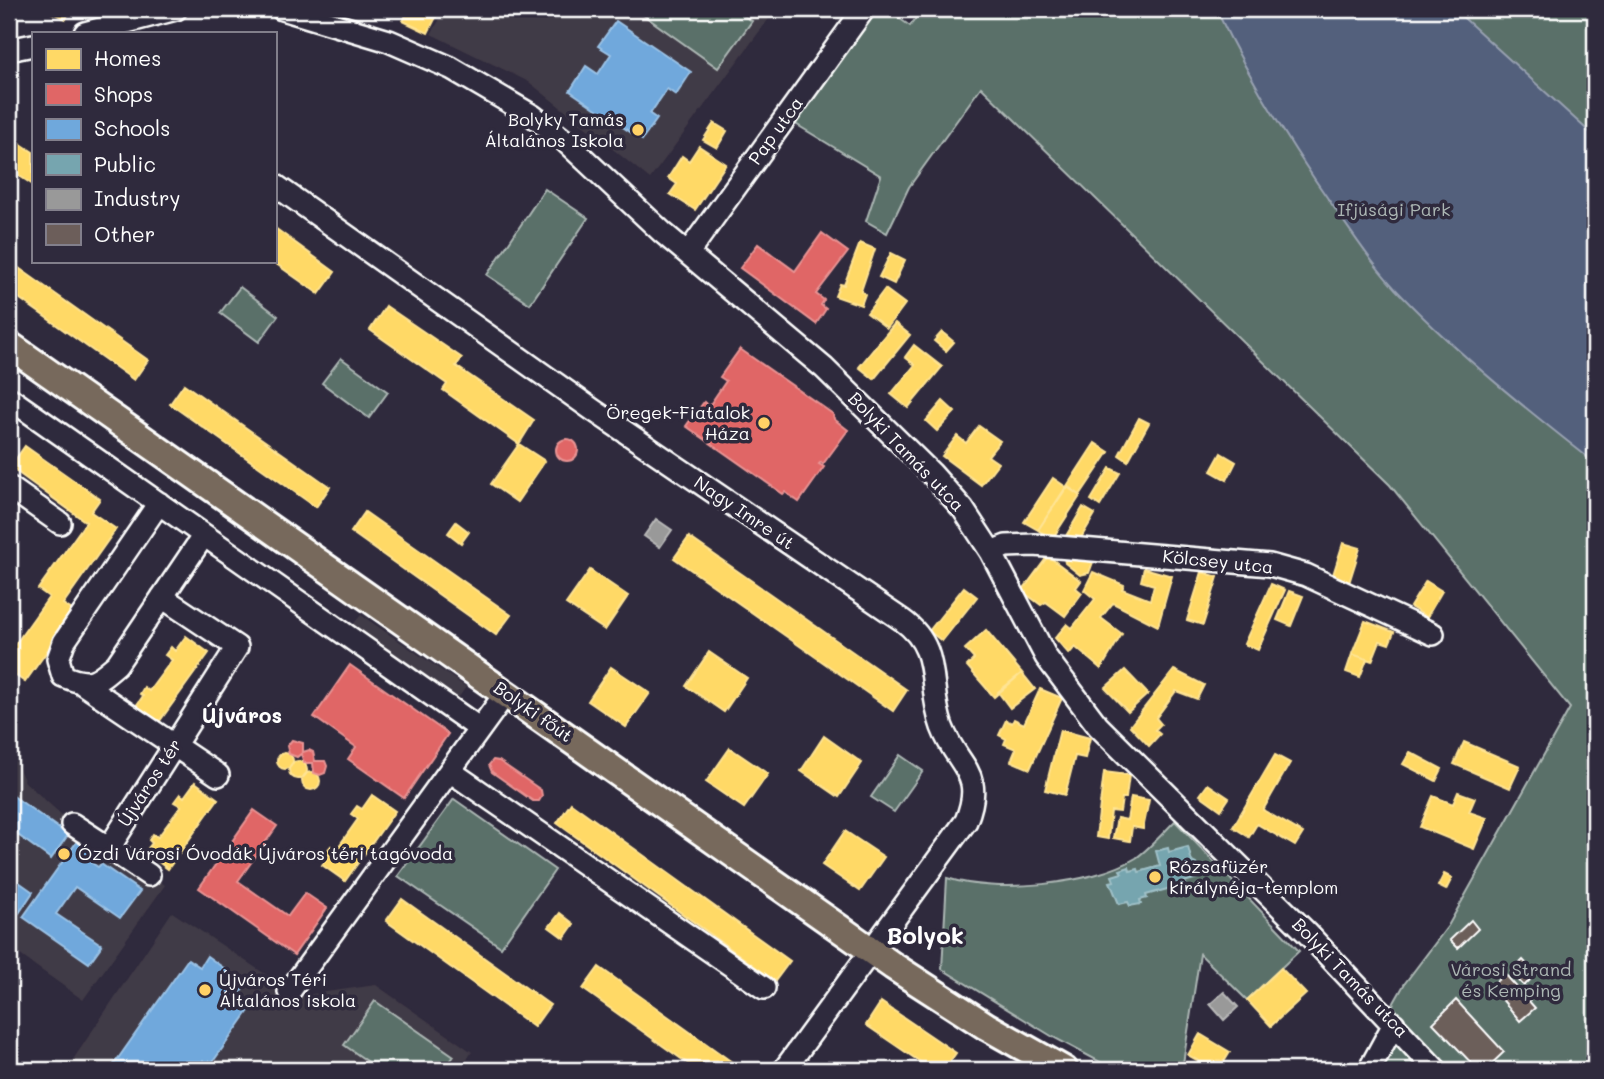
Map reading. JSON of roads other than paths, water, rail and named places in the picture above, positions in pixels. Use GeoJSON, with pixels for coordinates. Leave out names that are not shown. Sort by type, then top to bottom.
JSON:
{"type":"FeatureCollection","features":[{"type":"Feature","properties":{"kind":"main road","name":"Bolyki főút"},"geometry":{"type":"LineString","coordinates":[[9,345],[872,950],[986,1026],[1064,1070]]}},
{"type":"Feature","properties":{"kind":"street"},"geometry":{"type":"LineString","coordinates":[[95,32],[114,30],[176,9]]}},
{"type":"Feature","properties":{"kind":"street","name":"Bolyki Tamás utca"},"geometry":{"type":"LineString","coordinates":[[282,9],[388,41],[484,85],[533,116],[564,140],[688,253],[824,368],[931,473],[963,509],[991,552],[1046,657],[1098,726],[1179,804],[1436,1070]]}},
{"type":"Feature","properties":{"kind":"street","name":"Pap utca"},"geometry":{"type":"LineString","coordinates":[[688,253],[864,9]]}},
{"type":"Feature","properties":{"kind":"street"},"geometry":{"type":"LineString","coordinates":[[9,50],[32,45]]}},
{"type":"Feature","properties":{"kind":"street","name":"Nagy Imre út"},"geometry":{"type":"LineString","coordinates":[[276,186],[593,410],[902,620],[920,636],[931,659],[941,726],[971,778],[974,794],[971,808],[966,821],[784,1070]]}},
{"type":"Feature","properties":{"kind":"street"},"geometry":{"type":"LineString","coordinates":[[12,408],[159,503],[480,729]]}},
{"type":"Feature","properties":{"kind":"street"},"geometry":{"type":"LineString","coordinates":[[9,487],[60,523]]}},
{"type":"Feature","properties":{"kind":"street"},"geometry":{"type":"LineString","coordinates":[[159,503],[64,642],[58,659],[63,676],[83,684],[218,775]]}},
{"type":"Feature","properties":{"kind":"street"},"geometry":{"type":"LineString","coordinates":[[83,684],[99,680],[117,664],[204,535]]}},
{"type":"Feature","properties":{"kind":"street","name":"Kölcsey utca"},"geometry":{"type":"LineString","coordinates":[[991,552],[1006,547],[1034,545],[1270,565],[1306,575],[1433,634]]}},
{"type":"Feature","properties":{"kind":"street","name":"Újváros tér"},"geometry":{"type":"LineString","coordinates":[[109,848],[237,647],[162,597]]}},
{"type":"Feature","properties":{"kind":"street"},"geometry":{"type":"LineString","coordinates":[[289,992],[506,693]]}},
{"type":"Feature","properties":{"kind":"street"},"geometry":{"type":"LineString","coordinates":[[450,771],[764,988]]}},
{"type":"Feature","properties":{"kind":"street"},"geometry":{"type":"LineString","coordinates":[[72,824],[149,875]]}},
{"type":"Feature","properties":{"kind":"street"},"geometry":{"type":"LineString","coordinates":[[1369,1070],[1394,1024]]}},
{"type":"Feature","properties":{"kind":"water"},"geometry":{"type":"Polygon","coordinates":[[[1216,9],[1454,9],[1595,137],[1595,463],[1472,362],[1384,276],[1287,136],[1242,61],[1216,9]]]}},
{"type":"Feature","properties":{"kind":"place","name":"Bolyky Tamás Általános Iskola"},"geometry":{"type":"Point","coordinates":[638,130]}},
{"type":"Feature","properties":{"kind":"place","name":"Öregek-Fiatalok Háza"},"geometry":{"type":"Point","coordinates":[764,423]}},
{"type":"Feature","properties":{"kind":"place","name":"Ózdi Városi Óvodák Újváros téri tagóvoda"},"geometry":{"type":"Point","coordinates":[64,854]}},
{"type":"Feature","properties":{"kind":"place","name":"Rózsafüzér királynéja-templom"},"geometry":{"type":"Point","coordinates":[1155,877]}},
{"type":"Feature","properties":{"kind":"place","name":"Újváros Téri Általános iskola"},"geometry":{"type":"Point","coordinates":[205,990]}},
{"type":"Feature","properties":{"kind":"district","name":"Újváros"},"geometry":{"type":"Point","coordinates":[242,716]}},
{"type":"Feature","properties":{"kind":"district","name":"Bolyok"},"geometry":{"type":"Point","coordinates":[925,936]}},
{"type":"Feature","properties":{"kind":"park label","name":"Ifjúsági Park"},"geometry":{"type":"Point","coordinates":[1394,210]}},
{"type":"Feature","properties":{"kind":"park label","name":"Városi Strand és Kemping"},"geometry":{"type":"Point","coordinates":[1511,980]}}]}
